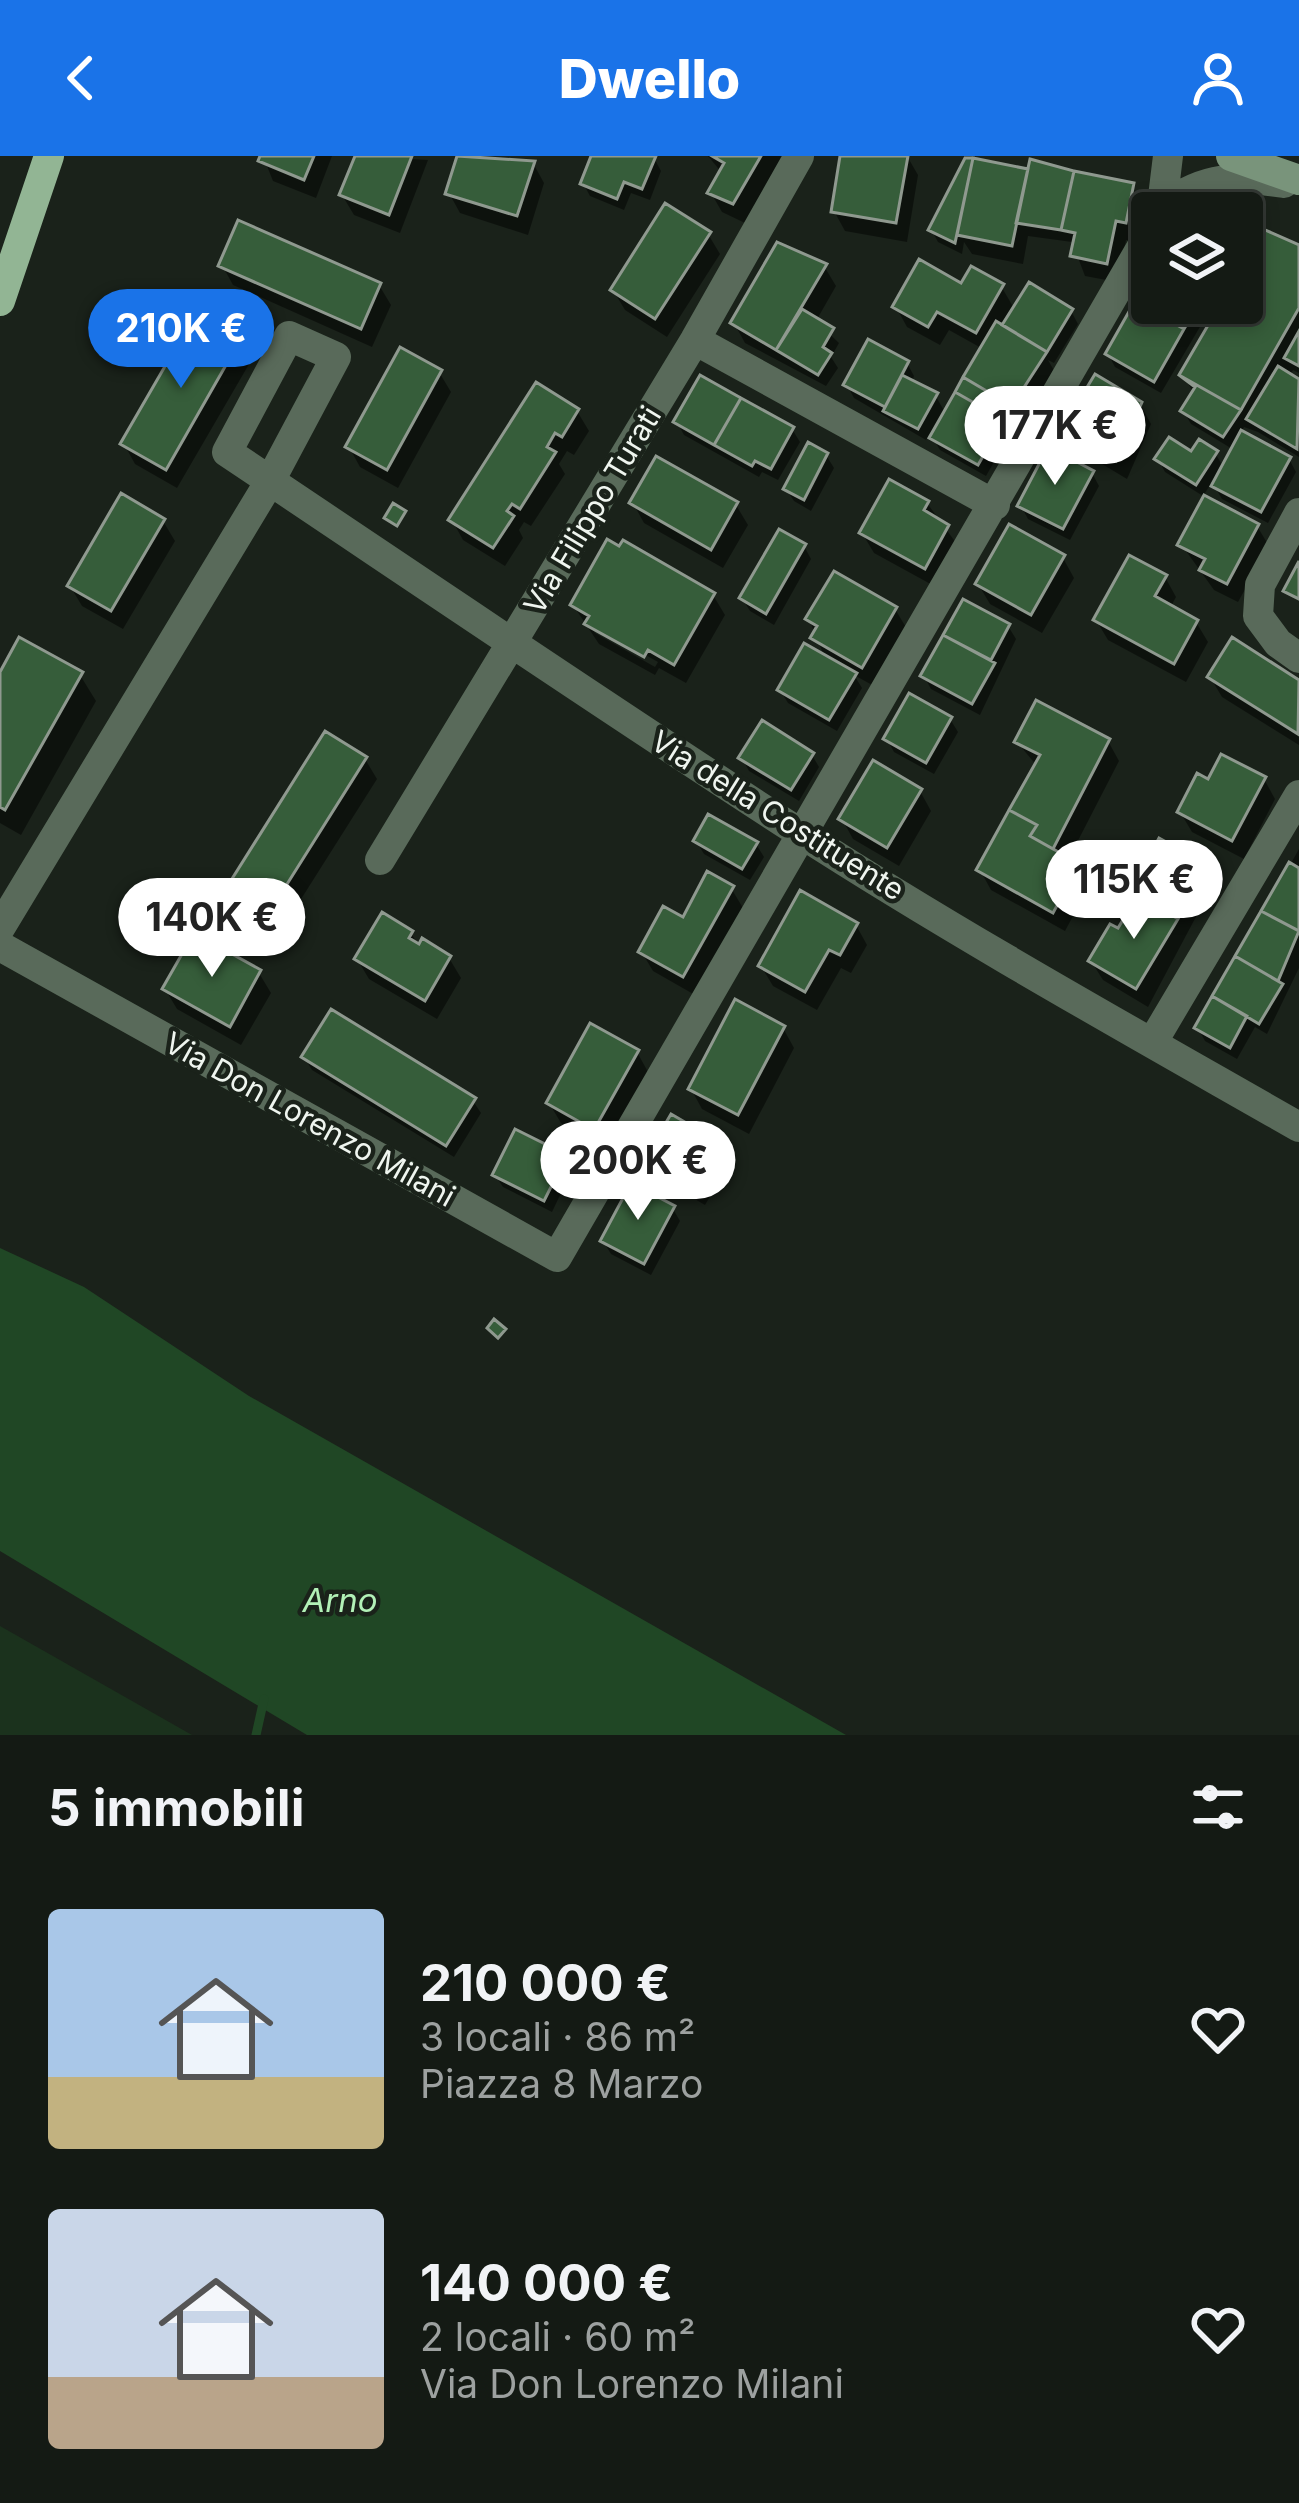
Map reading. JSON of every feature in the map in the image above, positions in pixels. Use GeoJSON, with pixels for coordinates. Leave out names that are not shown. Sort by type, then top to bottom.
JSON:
{"type":"FeatureCollection","features":[{"type":"Feature","properties":{"kind":"main road"},"geometry":{"type":"LineString","coordinates":[[0,301],[49,156]]}},
{"type":"Feature","properties":{"kind":"main road"},"geometry":{"type":"LineString","coordinates":[[1231,156],[1299,184]]}},
{"type":"Feature","properties":{"kind":"street","name":"Via Filippo Turati"},"geometry":{"type":"LineString","coordinates":[[380,860],[695,340],[800,156]]}},
{"type":"Feature","properties":{"kind":"street"},"geometry":{"type":"LineString","coordinates":[[1163,192],[1168,156]]}},
{"type":"Feature","properties":{"kind":"street"},"geometry":{"type":"LineString","coordinates":[[1185,192],[1238,176],[1299,184]]}},
{"type":"Feature","properties":{"kind":"street"},"geometry":{"type":"LineString","coordinates":[[800,833],[1131,267]]}},
{"type":"Feature","properties":{"kind":"street"},"geometry":{"type":"LineString","coordinates":[[695,340],[995,505]]}},
{"type":"Feature","properties":{"kind":"street","name":"Via della Costituente"},"geometry":{"type":"LineString","coordinates":[[0,928],[270,481],[800,833],[1299,1127]]}},
{"type":"Feature","properties":{"kind":"street"},"geometry":{"type":"LineString","coordinates":[[1299,514],[1260,585],[1258,616],[1278,643],[1299,658]]}},
{"type":"Feature","properties":{"kind":"street"},"geometry":{"type":"LineString","coordinates":[[1152,1043],[1299,795]]}},
{"type":"Feature","properties":{"kind":"street","name":"Via Don Lorenzo Milani"},"geometry":{"type":"LineString","coordinates":[[0,946],[557,1257],[800,833]]}},
{"type":"Feature","properties":{"kind":"shaded area"},"geometry":{"type":"Polygon","coordinates":[[[0,1626],[192,1735],[0,1735],[0,1626]]]}},
{"type":"Feature","properties":{"kind":"water","name":"Arno"},"geometry":{"type":"Polygon","coordinates":[[[0,1248],[84,1287],[249,1396],[846,1735],[307,1735],[0,1551],[0,1248]]]}},
{"type":"Feature","properties":{"kind":"building"},"geometry":{"type":"Polygon","coordinates":[[[260,156],[314,156],[304,180],[258,161],[260,156]]]}},
{"type":"Feature","properties":{"kind":"building"},"geometry":{"type":"Polygon","coordinates":[[[355,156],[412,156],[389,215],[339,195],[355,156]]]}},
{"type":"Feature","properties":{"kind":"building"},"geometry":{"type":"Polygon","coordinates":[[[457,156],[535,161],[517,216],[445,194],[457,156]]]}},
{"type":"Feature","properties":{"kind":"building"},"geometry":{"type":"Polygon","coordinates":[[[591,156],[656,156],[642,189],[624,182],[617,199],[580,184],[591,156]]]}},
{"type":"Feature","properties":{"kind":"building"},"geometry":{"type":"Polygon","coordinates":[[[712,156],[761,156],[733,204],[707,193],[724,163],[712,156]]]}},
{"type":"Feature","properties":{"kind":"building"},"geometry":{"type":"Polygon","coordinates":[[[840,156],[908,156],[896,223],[831,212],[840,156]]]}},
{"type":"Feature","properties":{"kind":"building"},"geometry":{"type":"Polygon","coordinates":[[[965,158],[973,158],[955,243],[928,230],[965,158]]]}},
{"type":"Feature","properties":{"kind":"building"},"geometry":{"type":"Polygon","coordinates":[[[973,158],[1028,169],[1012,246],[957,235],[973,158]]]}},
{"type":"Feature","properties":{"kind":"building"},"geometry":{"type":"Polygon","coordinates":[[[1030,159],[1074,171],[1061,230],[1016,223],[1030,159]]]}},
{"type":"Feature","properties":{"kind":"building"},"geometry":{"type":"Polygon","coordinates":[[[1074,171],[1134,183],[1126,223],[1116,221],[1107,264],[1070,256],[1075,233],[1061,230],[1074,171]]]}},
{"type":"Feature","properties":{"kind":"building"},"geometry":{"type":"Polygon","coordinates":[[[665,203],[711,232],[655,319],[610,290],[665,203]]]}},
{"type":"Feature","properties":{"kind":"building"},"geometry":{"type":"Polygon","coordinates":[[[238,220],[381,283],[361,329],[218,266],[238,220]]]}},
{"type":"Feature","properties":{"kind":"building"},"geometry":{"type":"Polygon","coordinates":[[[1263,229],[1299,245],[1299,308],[1241,410],[1179,375],[1209,324],[1263,324],[1263,229]]]}},
{"type":"Feature","properties":{"kind":"building"},"geometry":{"type":"Polygon","coordinates":[[[777,242],[827,264],[776,350],[730,323],[777,242]]]}},
{"type":"Feature","properties":{"kind":"building"},"geometry":{"type":"Polygon","coordinates":[[[919,259],[961,283],[971,266],[1004,284],[976,333],[937,312],[928,327],[892,307],[919,259]]]}},
{"type":"Feature","properties":{"kind":"building"},"geometry":{"type":"Polygon","coordinates":[[[1029,282],[1073,309],[1047,352],[1002,325],[1029,282]]]}},
{"type":"Feature","properties":{"kind":"building"},"geometry":{"type":"Polygon","coordinates":[[[1131,308],[1131,324],[1175,324],[1184,329],[1154,382],[1105,354],[1131,308]]]}},
{"type":"Feature","properties":{"kind":"building"},"geometry":{"type":"Polygon","coordinates":[[[802,309],[834,328],[823,347],[832,353],[818,375],[776,350],[802,309]]]}},
{"type":"Feature","properties":{"kind":"building"},"geometry":{"type":"Polygon","coordinates":[[[197,311],[242,337],[166,470],[120,444],[197,311]]]}},
{"type":"Feature","properties":{"kind":"building"},"geometry":{"type":"Polygon","coordinates":[[[996,321],[1047,352],[1012,406],[963,377],[996,321]]]}},
{"type":"Feature","properties":{"kind":"building"},"geometry":{"type":"Polygon","coordinates":[[[1299,331],[1299,366],[1284,358],[1299,331]]]}},
{"type":"Feature","properties":{"kind":"building"},"geometry":{"type":"Polygon","coordinates":[[[868,339],[909,361],[885,407],[843,385],[868,339]]]}},
{"type":"Feature","properties":{"kind":"building"},"geometry":{"type":"Polygon","coordinates":[[[400,347],[442,370],[387,470],[345,447],[400,347]]]}},
{"type":"Feature","properties":{"kind":"building"},"geometry":{"type":"Polygon","coordinates":[[[1278,366],[1299,379],[1297,449],[1246,419],[1278,366]]]}},
{"type":"Feature","properties":{"kind":"building"},"geometry":{"type":"Polygon","coordinates":[[[1095,374],[1142,402],[1116,461],[1062,429],[1095,374]]]}},
{"type":"Feature","properties":{"kind":"building"},"geometry":{"type":"Polygon","coordinates":[[[700,375],[741,398],[714,445],[673,422],[700,375]]]}},
{"type":"Feature","properties":{"kind":"building"},"geometry":{"type":"Polygon","coordinates":[[[902,375],[938,393],[918,429],[883,411],[902,375]]]}},
{"type":"Feature","properties":{"kind":"building"},"geometry":{"type":"Polygon","coordinates":[[[1179,375],[1241,410],[1223,437],[1180,411],[1195,387],[1179,375]]]}},
{"type":"Feature","properties":{"kind":"building"},"geometry":{"type":"Polygon","coordinates":[[[963,377],[1012,406],[1004,420],[955,392],[963,377]]]}},
{"type":"Feature","properties":{"kind":"building"},"geometry":{"type":"Polygon","coordinates":[[[536,382],[579,409],[562,437],[555,433],[547,447],[556,452],[520,509],[512,504],[507,511],[514,516],[493,548],[448,520],[536,382]]]}},
{"type":"Feature","properties":{"kind":"building"},"geometry":{"type":"Polygon","coordinates":[[[955,392],[1004,420],[978,465],[929,438],[955,392]]]}},
{"type":"Feature","properties":{"kind":"building"},"geometry":{"type":"Polygon","coordinates":[[[741,398],[794,427],[771,469],[755,461],[752,466],[714,445],[741,398]]]}},
{"type":"Feature","properties":{"kind":"building"},"geometry":{"type":"Polygon","coordinates":[[[1241,430],[1291,457],[1261,512],[1211,486],[1241,430]]]}},
{"type":"Feature","properties":{"kind":"building"},"geometry":{"type":"Polygon","coordinates":[[[1169,437],[1191,451],[1199,439],[1218,451],[1196,485],[1154,459],[1169,437]]]}},
{"type":"Feature","properties":{"kind":"building"},"geometry":{"type":"Polygon","coordinates":[[[808,442],[828,453],[804,500],[783,489],[808,442]]]}},
{"type":"Feature","properties":{"kind":"building"},"geometry":{"type":"Polygon","coordinates":[[[1048,447],[1094,471],[1063,529],[1017,506],[1048,447]]]}},
{"type":"Feature","properties":{"kind":"building"},"geometry":{"type":"Polygon","coordinates":[[[656,456],[738,502],[711,550],[629,503],[656,456]]]}},
{"type":"Feature","properties":{"kind":"building"},"geometry":{"type":"Polygon","coordinates":[[[889,479],[929,501],[924,510],[949,525],[925,569],[859,533],[889,479]]]}},
{"type":"Feature","properties":{"kind":"building"},"geometry":{"type":"Polygon","coordinates":[[[121,493],[165,519],[111,611],[67,586],[121,493]]]}},
{"type":"Feature","properties":{"kind":"building"},"geometry":{"type":"Polygon","coordinates":[[[1204,495],[1259,524],[1227,584],[1199,570],[1205,559],[1177,545],[1204,495]]]}},
{"type":"Feature","properties":{"kind":"building"},"geometry":{"type":"Polygon","coordinates":[[[393,503],[406,511],[397,526],[384,518],[393,503]]]}},
{"type":"Feature","properties":{"kind":"building"},"geometry":{"type":"Polygon","coordinates":[[[1009,524],[1065,555],[1031,615],[975,584],[1009,524]]]}},
{"type":"Feature","properties":{"kind":"building"},"geometry":{"type":"Polygon","coordinates":[[[779,529],[806,544],[766,614],[739,598],[779,529]]]}},
{"type":"Feature","properties":{"kind":"building"},"geometry":{"type":"Polygon","coordinates":[[[607,539],[619,546],[623,540],[715,593],[674,665],[648,650],[644,657],[584,624],[589,616],[570,605],[607,539]]]}},
{"type":"Feature","properties":{"kind":"building"},"geometry":{"type":"Polygon","coordinates":[[[1129,555],[1167,575],[1155,596],[1198,620],[1174,664],[1093,620],[1129,555]]]}},
{"type":"Feature","properties":{"kind":"building"},"geometry":{"type":"Polygon","coordinates":[[[1299,561],[1299,599],[1283,591],[1299,561]]]}},
{"type":"Feature","properties":{"kind":"building"},"geometry":{"type":"Polygon","coordinates":[[[834,571],[897,607],[862,668],[810,638],[817,626],[805,619],[834,571]]]}},
{"type":"Feature","properties":{"kind":"building"},"geometry":{"type":"Polygon","coordinates":[[[963,599],[1010,624],[991,660],[943,635],[963,599]]]}},
{"type":"Feature","properties":{"kind":"building"},"geometry":{"type":"Polygon","coordinates":[[[943,635],[995,663],[972,704],[920,676],[943,635]]]}},
{"type":"Feature","properties":{"kind":"building"},"geometry":{"type":"Polygon","coordinates":[[[19,637],[83,672],[5,810],[0,807],[0,672],[19,637]]]}},
{"type":"Feature","properties":{"kind":"building"},"geometry":{"type":"Polygon","coordinates":[[[1232,637],[1299,680],[1298,734],[1207,677],[1232,637]]]}},
{"type":"Feature","properties":{"kind":"building"},"geometry":{"type":"Polygon","coordinates":[[[804,643],[857,673],[829,720],[777,690],[804,643]]]}},
{"type":"Feature","properties":{"kind":"building"},"geometry":{"type":"Polygon","coordinates":[[[909,693],[952,717],[926,763],[883,739],[909,693]]]}},
{"type":"Feature","properties":{"kind":"building"},"geometry":{"type":"Polygon","coordinates":[[[1036,700],[1110,739],[1053,849],[1030,836],[1037,825],[1009,810],[1040,755],[1014,742],[1036,700]]]}},
{"type":"Feature","properties":{"kind":"building"},"geometry":{"type":"Polygon","coordinates":[[[762,720],[814,753],[791,790],[738,758],[762,720]]]}},
{"type":"Feature","properties":{"kind":"building"},"geometry":{"type":"Polygon","coordinates":[[[325,731],[367,757],[272,908],[230,882],[325,731]]]}},
{"type":"Feature","properties":{"kind":"building"},"geometry":{"type":"Polygon","coordinates":[[[1221,754],[1266,777],[1232,841],[1177,812],[1197,773],[1208,779],[1221,754]]]}},
{"type":"Feature","properties":{"kind":"building"},"geometry":{"type":"Polygon","coordinates":[[[873,760],[922,789],[887,848],[838,819],[873,760]]]}},
{"type":"Feature","properties":{"kind":"building"},"geometry":{"type":"Polygon","coordinates":[[[1009,810],[1037,825],[1030,836],[1080,864],[1053,913],[976,870],[1009,810]]]}},
{"type":"Feature","properties":{"kind":"building"},"geometry":{"type":"Polygon","coordinates":[[[708,814],[758,842],[742,869],[693,841],[708,814]]]}},
{"type":"Feature","properties":{"kind":"building"},"geometry":{"type":"Polygon","coordinates":[[[1159,838],[1210,866],[1178,919],[1131,890],[1159,838]]]}},
{"type":"Feature","properties":{"kind":"building"},"geometry":{"type":"Polygon","coordinates":[[[1289,862],[1299,868],[1299,931],[1261,911],[1289,862]]]}},
{"type":"Feature","properties":{"kind":"building"},"geometry":{"type":"Polygon","coordinates":[[[707,871],[734,886],[683,977],[638,952],[663,906],[683,917],[707,871]]]}},
{"type":"Feature","properties":{"kind":"building"},"geometry":{"type":"Polygon","coordinates":[[[800,890],[858,923],[840,955],[829,950],[805,992],[758,966],[800,890]]]}},
{"type":"Feature","properties":{"kind":"building"},"geometry":{"type":"Polygon","coordinates":[[[1138,895],[1178,919],[1136,989],[1088,961],[1110,924],[1118,928],[1138,895]]]}},
{"type":"Feature","properties":{"kind":"building"},"geometry":{"type":"Polygon","coordinates":[[[1261,911],[1299,931],[1278,981],[1235,956],[1261,911]]]}},
{"type":"Feature","properties":{"kind":"building"},"geometry":{"type":"Polygon","coordinates":[[[382,912],[413,931],[409,938],[419,944],[422,938],[451,956],[425,1001],[354,959],[382,912]]]}},
{"type":"Feature","properties":{"kind":"building"},"geometry":{"type":"Polygon","coordinates":[[[194,933],[261,970],[230,1027],[162,989],[194,933]]]}},
{"type":"Feature","properties":{"kind":"building"},"geometry":{"type":"Polygon","coordinates":[[[1235,956],[1283,984],[1259,1024],[1212,996],[1235,956]]]}},
{"type":"Feature","properties":{"kind":"building"},"geometry":{"type":"Polygon","coordinates":[[[1212,996],[1247,1016],[1230,1048],[1194,1028],[1212,996]]]}},
{"type":"Feature","properties":{"kind":"building"},"geometry":{"type":"Polygon","coordinates":[[[735,999],[785,1026],[738,1115],[688,1089],[735,999]]]}},
{"type":"Feature","properties":{"kind":"building"},"geometry":{"type":"Polygon","coordinates":[[[331,1009],[476,1098],[446,1146],[301,1057],[331,1009]]]}},
{"type":"Feature","properties":{"kind":"building"},"geometry":{"type":"Polygon","coordinates":[[[590,1023],[639,1050],[594,1130],[546,1103],[590,1023]]]}},
{"type":"Feature","properties":{"kind":"building"},"geometry":{"type":"Polygon","coordinates":[[[671,1114],[726,1146],[698,1194],[643,1162],[671,1114]]]}},
{"type":"Feature","properties":{"kind":"building"},"geometry":{"type":"Polygon","coordinates":[[[515,1129],[567,1155],[544,1201],[492,1175],[515,1129]]]}},
{"type":"Feature","properties":{"kind":"building"},"geometry":{"type":"Polygon","coordinates":[[[631,1183],[675,1206],[644,1264],[600,1241],[631,1183]]]}},
{"type":"Feature","properties":{"kind":"building"},"geometry":{"type":"Polygon","coordinates":[[[494,1319],[506,1329],[498,1338],[487,1328],[494,1319]]]}},
{"type":"Feature","properties":{"kind":"waterway"},"geometry":{"type":"LineString","coordinates":[[256,1735],[264,1699]]}}]}
